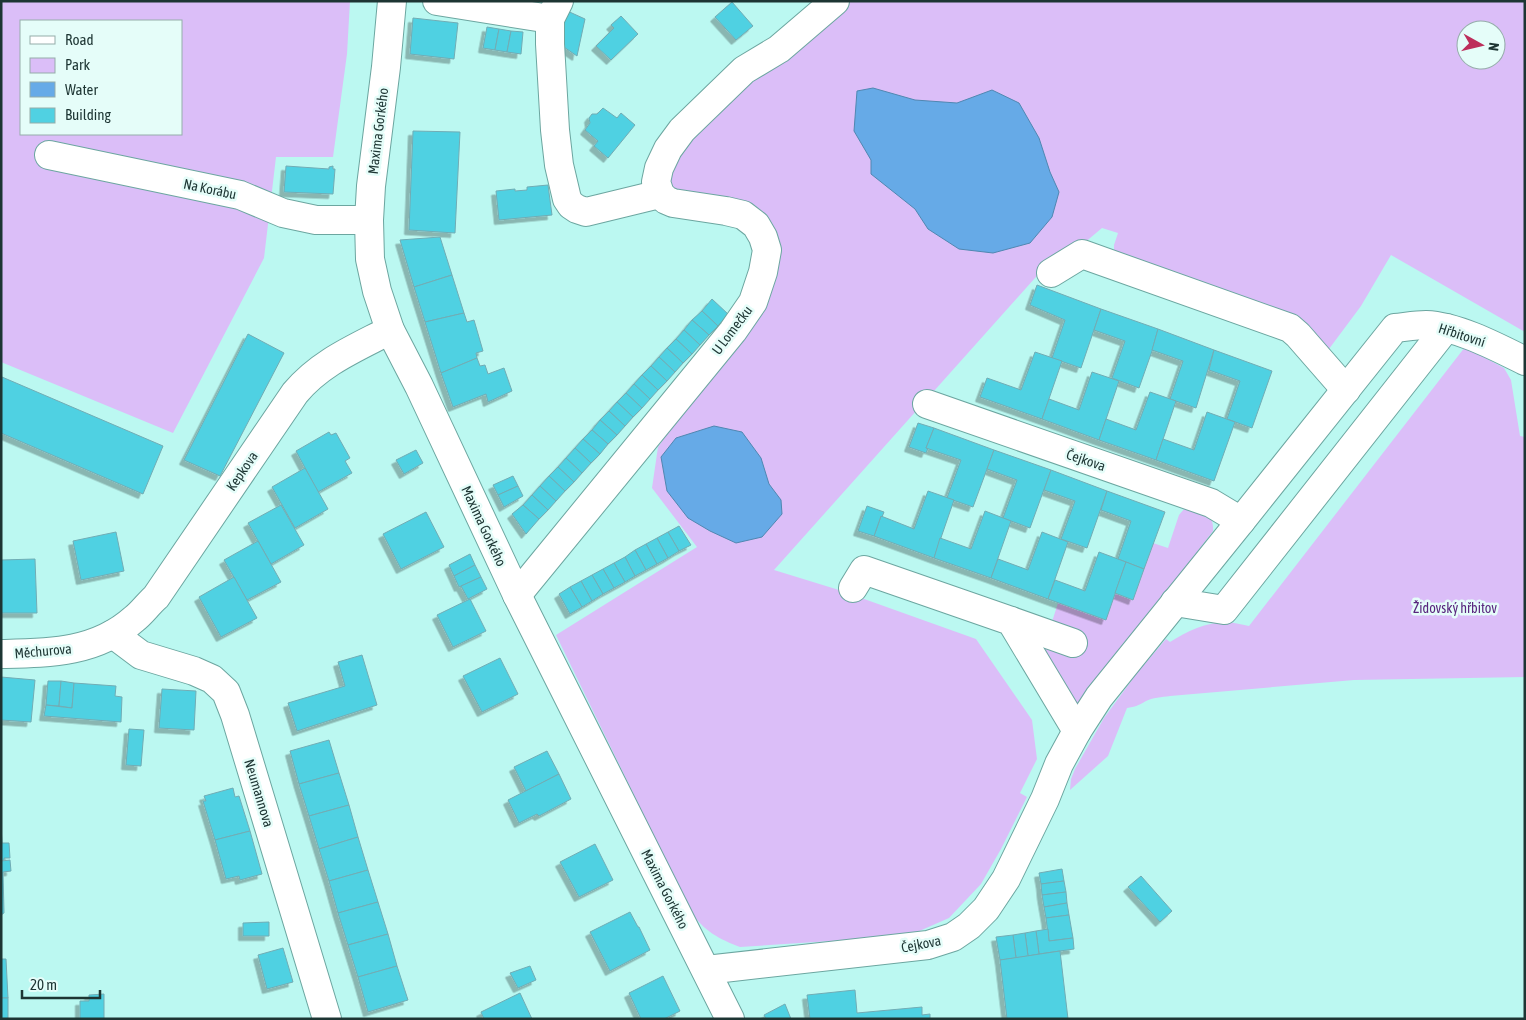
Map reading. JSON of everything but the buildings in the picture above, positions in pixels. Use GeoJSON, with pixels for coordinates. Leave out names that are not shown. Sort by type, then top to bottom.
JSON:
{"type":"FeatureCollection","features":[{"type":"Feature","properties":{"kind":"street","name":"Maxima Gorkého"},"geometry":{"type":"LineString","coordinates":[[392,1],[371,186],[369,220],[372,267],[377,291],[390,330],[419,386],[517,595],[730,1019]]}},
{"type":"Feature","properties":{"kind":"street"},"geometry":{"type":"LineString","coordinates":[[437,1],[554,10],[555,130],[563,183],[567,199],[571,205],[576,209],[586,212],[660,194],[656,182],[659,168],[668,149],[682,130],[744,70],[778,49],[835,1]]}},
{"type":"Feature","properties":{"kind":"street","name":"Na Korábu"},"geometry":{"type":"LineString","coordinates":[[49,156],[240,195],[283,213],[316,220],[369,220]]}},
{"type":"Feature","properties":{"kind":"street","name":"U Lomečku"},"geometry":{"type":"LineString","coordinates":[[517,595],[744,317],[753,302],[763,272],[767,250],[763,237],[756,225],[743,215],[672,203],[660,194]]}},
{"type":"Feature","properties":{"kind":"street"},"geometry":{"type":"LineString","coordinates":[[1051,272],[1082,254],[1290,328],[1346,390]]}},
{"type":"Feature","properties":{"kind":"street","name":"Hřbitovní"},"geometry":{"type":"LineString","coordinates":[[1395,328],[1427,325],[1446,328],[1468,334],[1525,361]]}},
{"type":"Feature","properties":{"kind":"street","name":"Čejkova"},"geometry":{"type":"LineString","coordinates":[[706,970],[928,945],[953,937],[969,926],[986,909],[1006,879],[1045,800],[1059,764],[1076,731],[1099,697],[1395,328]]}},
{"type":"Feature","properties":{"kind":"street"},"geometry":{"type":"LineString","coordinates":[[1176,602],[1224,610],[1446,328]]}},
{"type":"Feature","properties":{"kind":"street","name":"Kepkova"},"geometry":{"type":"LineString","coordinates":[[113,634],[134,620],[156,597],[295,393],[305,382],[335,359],[390,330]]}},
{"type":"Feature","properties":{"kind":"street","name":"Čejkova"},"geometry":{"type":"LineString","coordinates":[[927,404],[1211,503],[1241,521]]}},
{"type":"Feature","properties":{"kind":"street"},"geometry":{"type":"LineString","coordinates":[[852,588],[864,570],[1073,643]]}},
{"type":"Feature","properties":{"kind":"street"},"geometry":{"type":"LineString","coordinates":[[1011,621],[1076,731]]}},
{"type":"Feature","properties":{"kind":"street","name":"Měchurova"},"geometry":{"type":"LineString","coordinates":[[1,654],[46,653],[85,647],[113,634]]}},
{"type":"Feature","properties":{"kind":"street","name":"Neumannova"},"geometry":{"type":"LineString","coordinates":[[113,634],[141,655],[194,670],[212,679],[226,692],[235,715],[327,1019]]}},
{"type":"Feature","properties":{"kind":"green space"},"geometry":{"type":"Polygon","coordinates":[[[1,1],[350,1],[347,54],[333,157],[276,157],[264,258],[173,433],[1,362],[1,1]]]}},
{"type":"Feature","properties":{"kind":"green space"},"geometry":{"type":"Polygon","coordinates":[[[848,1],[1525,1],[1525,332],[1391,255],[1361,306],[1326,353],[1114,254],[1114,245],[1118,233],[1102,228],[1083,244],[1044,268],[774,570],[839,590],[976,639],[1032,720],[1037,759],[1020,793],[1027,797],[981,884],[949,918],[908,936],[740,947],[713,934],[701,924],[691,912],[556,635],[697,547],[652,488],[658,447],[686,407],[743,334],[767,220],[675,195],[666,183],[667,168],[707,114],[848,1]]]}},
{"type":"Feature","properties":{"kind":"green space","name":"Židovský hřbitov"},"geometry":{"type":"Polygon","coordinates":[[[1465,347],[1504,368],[1511,380],[1520,436],[1525,437],[1525,677],[1354,680],[1151,699],[1137,706],[1127,708],[1108,756],[1070,790],[1071,779],[1075,769],[1104,718],[1137,673],[1166,639],[1170,642],[1184,634],[1214,623],[1229,622],[1249,626],[1465,347]]]}},
{"type":"Feature","properties":{"kind":"green space"},"geometry":{"type":"Polygon","coordinates":[[[1190,502],[1210,517],[1213,531],[1085,701],[1073,704],[1036,644],[1051,625],[1058,603],[1105,620],[1114,593],[1132,600],[1153,543],[1168,548],[1179,515],[1190,502]]]}},
{"type":"Feature","properties":{"kind":"water"},"geometry":{"type":"Polygon","coordinates":[[[873,88],[915,100],[957,103],[992,90],[1019,103],[1039,138],[1059,192],[1052,217],[1030,243],[993,253],[959,249],[928,229],[915,209],[871,174],[871,160],[854,131],[857,91],[873,88]]]}},
{"type":"Feature","properties":{"kind":"water"},"geometry":{"type":"Polygon","coordinates":[[[714,426],[742,432],[761,458],[769,484],[781,500],[782,514],[762,537],[736,543],[710,531],[688,518],[667,491],[661,457],[676,438],[714,426]]]}}]}
